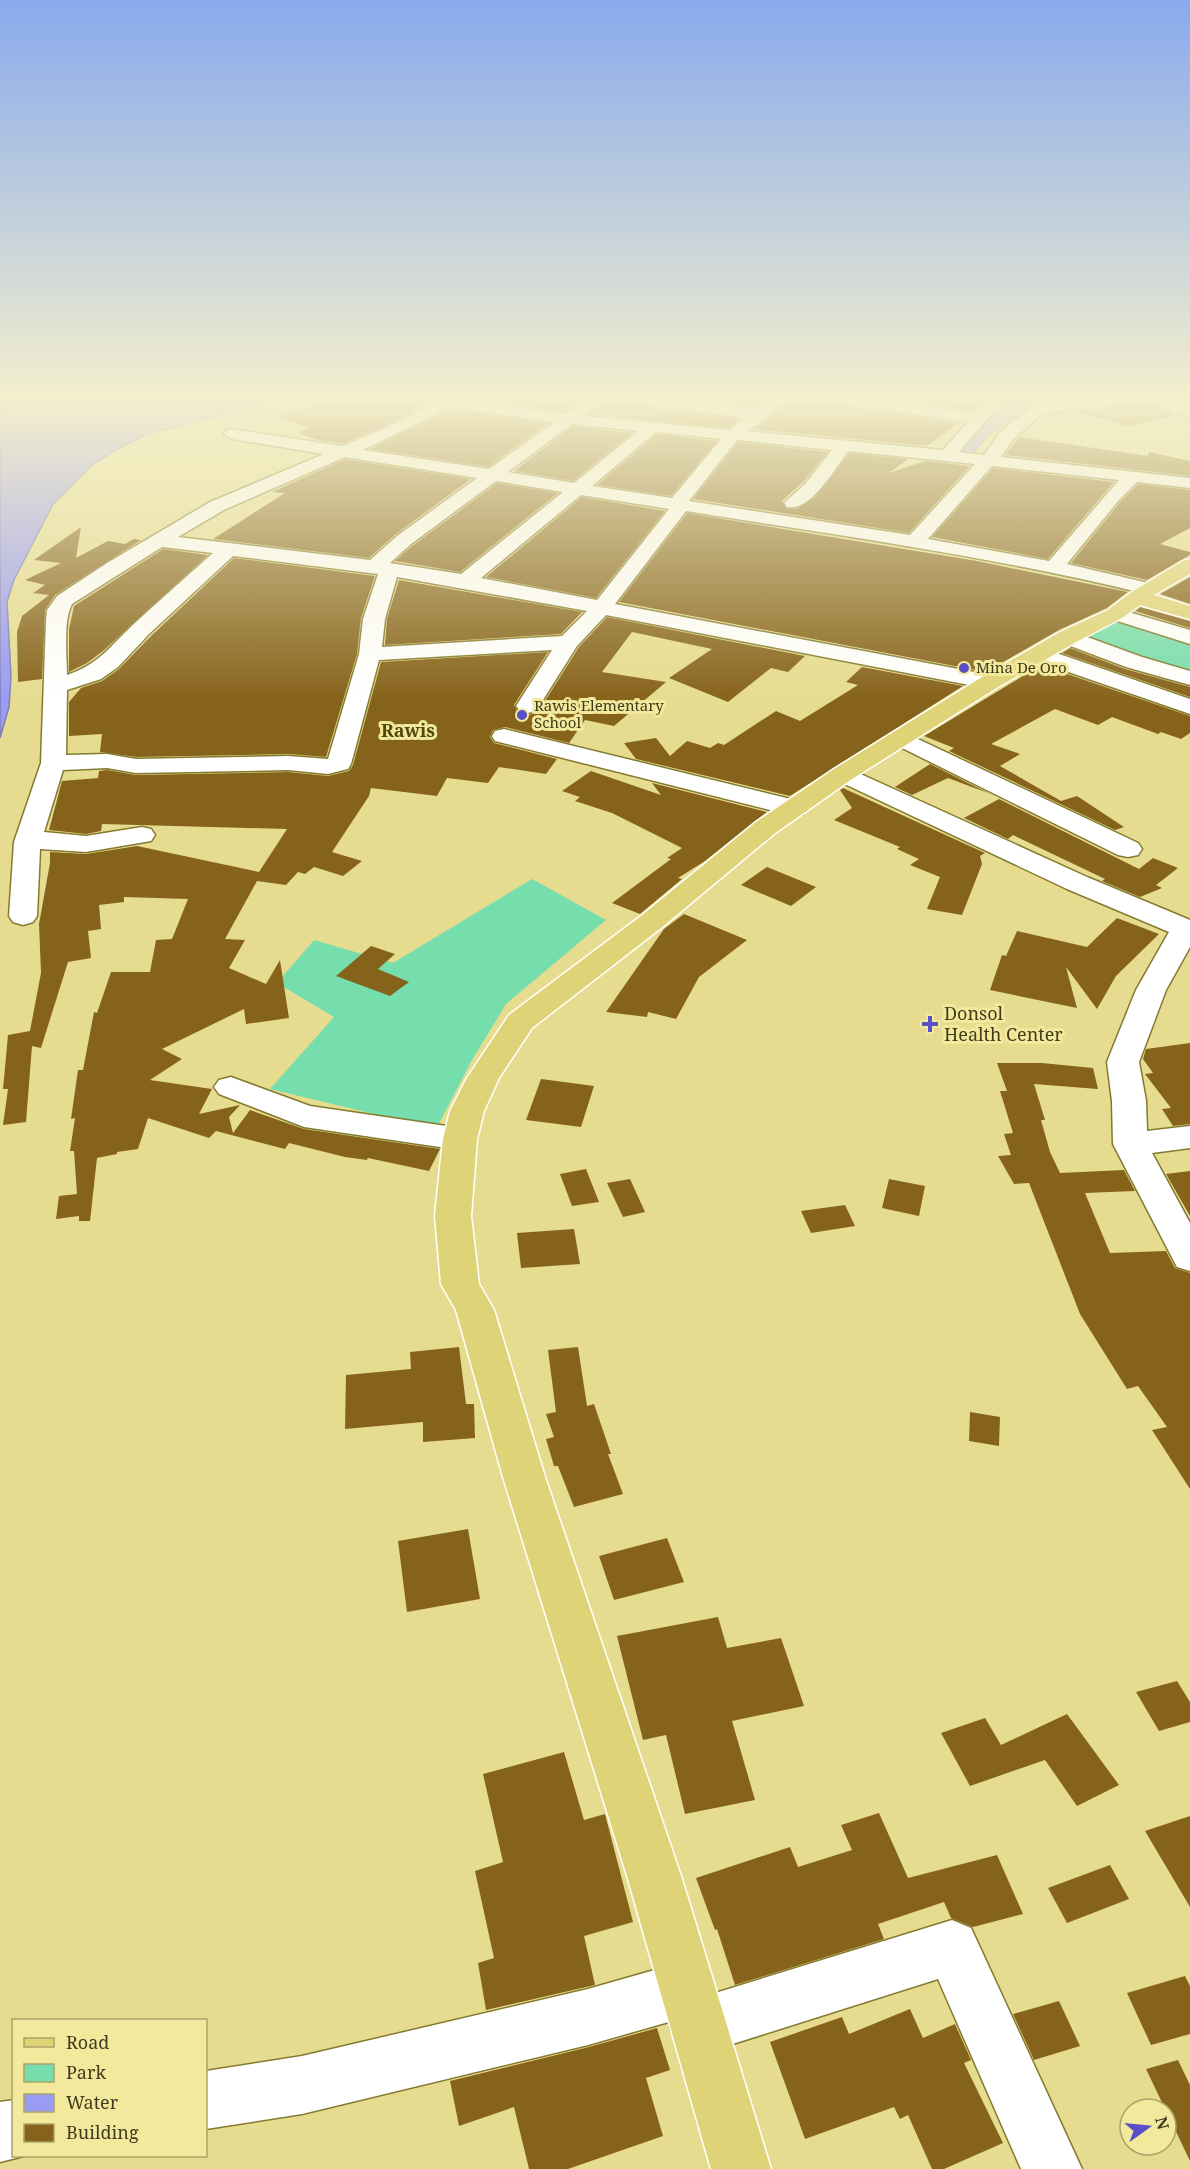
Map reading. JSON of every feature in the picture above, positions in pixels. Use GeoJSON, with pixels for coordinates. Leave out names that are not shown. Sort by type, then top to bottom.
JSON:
{"type":"FeatureCollection","features":[{"type":"Feature","properties":{"kind":"main road"},"geometry":{"type":"LineString","coordinates":[[741,2169],[655,1879],[524,1477],[475,1310],[460,1284],[453,1216],[459,1139],[467,1111],[483,1078],[520,1022],[651,922],[765,828],[856,766],[990,682],[1068,637],[1115,614],[1190,565]]}},
{"type":"Feature","properties":{"kind":"main road"},"geometry":{"type":"LineString","coordinates":[[1144,593],[1190,613]]}},
{"type":"Feature","properties":{"kind":"street"},"geometry":{"type":"LineString","coordinates":[[23,916],[27,842],[53,763],[58,610],[64,600],[114,567],[217,506],[235,498]]}},
{"type":"Feature","properties":{"kind":"street"},"geometry":{"type":"LineString","coordinates":[[53,763],[107,761],[136,766],[288,763],[328,767],[339,764],[370,654],[381,568],[404,540],[460,498]]}},
{"type":"Feature","properties":{"kind":"street"},"geometry":{"type":"LineString","coordinates":[[465,581],[564,498]]}},
{"type":"Feature","properties":{"kind":"street"},"geometry":{"type":"LineString","coordinates":[[645,498],[852,531],[1054,568],[1144,593]]}},
{"type":"Feature","properties":{"kind":"street"},"geometry":{"type":"LineString","coordinates":[[528,706],[568,642],[602,607],[674,514],[682,498]]}},
{"type":"Feature","properties":{"kind":"street"},"geometry":{"type":"LineString","coordinates":[[793,503],[799,498]]}},
{"type":"Feature","properties":{"kind":"street"},"geometry":{"type":"LineString","coordinates":[[915,542],[951,498]]}},
{"type":"Feature","properties":{"kind":"street"},"geometry":{"type":"LineString","coordinates":[[1054,568],[1111,498]]}},
{"type":"Feature","properties":{"kind":"street"},"geometry":{"type":"LineString","coordinates":[[160,541],[381,568],[465,581],[990,682]]}},
{"type":"Feature","properties":{"kind":"street"},"geometry":{"type":"LineString","coordinates":[[54,686],[93,674],[110,662],[141,629],[229,549]]}},
{"type":"Feature","properties":{"kind":"street"},"geometry":{"type":"LineString","coordinates":[[1115,614],[1190,638]]}},
{"type":"Feature","properties":{"kind":"street"},"geometry":{"type":"LineString","coordinates":[[1068,637],[1134,662],[1190,678]]}},
{"type":"Feature","properties":{"kind":"street"},"geometry":{"type":"LineString","coordinates":[[370,654],[568,642]]}},
{"type":"Feature","properties":{"kind":"street"},"geometry":{"type":"LineString","coordinates":[[1039,654],[1190,707]]}},
{"type":"Feature","properties":{"kind":"street"},"geometry":{"type":"LineString","coordinates":[[504,736],[794,808]]}},
{"type":"Feature","properties":{"kind":"street"},"geometry":{"type":"LineString","coordinates":[[901,738],[1128,849]]}},
{"type":"Feature","properties":{"kind":"street"},"geometry":{"type":"LineString","coordinates":[[856,766],[981,837],[1077,883],[1188,930],[1151,990],[1123,1062],[1129,1101],[1130,1144],[1185,1238]]}},
{"type":"Feature","properties":{"kind":"street"},"geometry":{"type":"LineString","coordinates":[[27,842],[44,840],[86,844],[142,835]]}},
{"type":"Feature","properties":{"kind":"street"},"geometry":{"type":"LineString","coordinates":[[231,1087],[304,1116],[459,1139]]}},
{"type":"Feature","properties":{"kind":"street"},"geometry":{"type":"LineString","coordinates":[[1130,1144],[1190,1137]]}},
{"type":"Feature","properties":{"kind":"street"},"geometry":{"type":"LineString","coordinates":[[207,2100],[302,2085],[588,2017],[692,2008],[952,1947],[1052,2169]]}},
{"type":"Feature","properties":{"kind":"green space"},"geometry":{"type":"Polygon","coordinates":[[[1121,615],[1190,638],[1190,679],[1076,643],[1121,615]]]}},
{"type":"Feature","properties":{"kind":"green space"},"geometry":{"type":"Polygon","coordinates":[[[532,879],[606,920],[506,1004],[472,1060],[436,1129],[270,1089],[334,1017],[277,983],[314,940],[393,963],[532,879]]]}},
{"type":"Feature","properties":{"kind":"water"},"geometry":{"type":"Polygon","coordinates":[[[0,498],[59,498],[53,504],[14,580],[7,602],[11,676],[9,707],[0,738],[0,498]]]}},
{"type":"Feature","properties":{"kind":"building"},"geometry":{"type":"Polygon","coordinates":[[[277,498],[445,498],[396,534],[369,558],[213,539],[277,498]]]}},
{"type":"Feature","properties":{"kind":"building"},"geometry":{"type":"Polygon","coordinates":[[[476,498],[552,498],[460,572],[395,561],[476,498]]]}},
{"type":"Feature","properties":{"kind":"building"},"geometry":{"type":"Polygon","coordinates":[[[581,498],[665,511],[596,598],[486,577],[581,498]]]}},
{"type":"Feature","properties":{"kind":"building"},"geometry":{"type":"Polygon","coordinates":[[[785,498],[782,501],[787,509],[796,509],[814,498],[941,498],[909,533],[693,499],[785,498]]]}},
{"type":"Feature","properties":{"kind":"building"},"geometry":{"type":"Polygon","coordinates":[[[966,498],[1100,498],[1048,559],[932,537],[966,498]]]}},
{"type":"Feature","properties":{"kind":"building"},"geometry":{"type":"Polygon","coordinates":[[[1124,498],[1190,498],[1190,528],[1160,544],[1190,552],[1190,555],[1147,580],[1071,563],[1124,498]]]}},
{"type":"Feature","properties":{"kind":"building"},"geometry":{"type":"Polygon","coordinates":[[[687,513],[977,561],[1128,592],[1107,608],[1059,630],[986,672],[619,602],[687,513]]]}},
{"type":"Feature","properties":{"kind":"building"},"geometry":{"type":"Polygon","coordinates":[[[81,527],[76,558],[108,541],[125,544],[134,539],[141,540],[55,595],[45,610],[42,679],[18,682],[17,632],[22,616],[49,595],[33,593],[45,585],[25,580],[61,563],[34,560],[81,527]]]}},
{"type":"Feature","properties":{"kind":"building"},"geometry":{"type":"Polygon","coordinates":[[[163,549],[208,555],[103,651],[87,663],[69,672],[69,629],[74,606],[163,549]]]}},
{"type":"Feature","properties":{"kind":"building"},"geometry":{"type":"Polygon","coordinates":[[[234,558],[375,576],[361,618],[357,654],[326,757],[288,754],[136,757],[100,752],[102,734],[69,736],[69,702],[81,688],[102,681],[119,669],[234,558]]]}},
{"type":"Feature","properties":{"kind":"building"},"geometry":{"type":"Polygon","coordinates":[[[1190,577],[1190,604],[1160,594],[1190,577]]]}},
{"type":"Feature","properties":{"kind":"building"},"geometry":{"type":"Polygon","coordinates":[[[399,580],[582,612],[561,634],[385,645],[387,619],[399,580]]]}},
{"type":"Feature","properties":{"kind":"building"},"geometry":{"type":"Polygon","coordinates":[[[1140,607],[1190,621],[1190,628],[1135,611],[1140,607]]]}},
{"type":"Feature","properties":{"kind":"building"},"geometry":{"type":"Polygon","coordinates":[[[607,617],[805,656],[788,672],[771,668],[728,702],[669,678],[712,649],[632,632],[602,672],[666,682],[614,726],[585,720],[569,743],[505,727],[493,730],[490,737],[494,743],[557,759],[546,774],[499,767],[488,783],[447,778],[437,796],[371,788],[369,796],[332,852],[362,861],[343,876],[314,867],[305,874],[298,872],[286,885],[257,881],[225,939],[245,940],[229,968],[266,984],[280,960],[289,1018],[246,1024],[244,1009],[162,1049],[182,1059],[150,1080],[212,1089],[199,1114],[240,1105],[229,1117],[233,1133],[250,1110],[304,1129],[440,1149],[429,1171],[368,1158],[367,1160],[345,1157],[289,1143],[285,1149],[216,1131],[209,1138],[148,1118],[138,1149],[97,1158],[90,1221],[79,1221],[79,1216],[56,1219],[59,1196],[77,1194],[74,1151],[70,1151],[75,1118],[71,1119],[78,1070],[83,1070],[94,1012],[97,1013],[111,972],[150,972],[156,940],[172,939],[188,899],[124,897],[124,902],[99,905],[101,929],[88,931],[91,958],[68,962],[41,1048],[32,1046],[26,1122],[3,1125],[8,1089],[3,1089],[8,1035],[30,1031],[41,973],[39,924],[50,852],[86,854],[137,846],[259,872],[287,829],[102,824],[101,831],[86,834],[49,830],[62,781],[98,778],[99,771],[107,770],[136,775],[288,772],[328,776],[349,771],[353,765],[381,662],[548,652],[514,705],[518,712],[529,715],[538,712],[579,647],[607,617]]]}},
{"type":"Feature","properties":{"kind":"building"},"geometry":{"type":"Polygon","coordinates":[[[1070,648],[1125,669],[1190,687],[1190,697],[1062,653],[1070,648]]]}},
{"type":"Feature","properties":{"kind":"building"},"geometry":{"type":"Polygon","coordinates":[[[1041,665],[1190,716],[1190,733],[1181,739],[1161,732],[1158,734],[1112,717],[1098,725],[1055,709],[991,744],[1020,754],[1000,766],[1061,801],[1077,796],[1124,827],[1115,830],[949,751],[954,748],[924,736],[1041,665]]]}},
{"type":"Feature","properties":{"kind":"building"},"geometry":{"type":"Polygon","coordinates":[[[862,667],[963,686],[790,796],[636,759],[624,743],[656,738],[670,756],[687,741],[710,748],[718,743],[724,745],[776,711],[800,721],[858,685],[846,682],[862,667]]]}},
{"type":"Feature","properties":{"kind":"building"},"geometry":{"type":"Polygon","coordinates":[[[930,764],[988,793],[948,778],[912,795],[895,787],[930,764]]]}},
{"type":"Feature","properties":{"kind":"building"},"geometry":{"type":"Polygon","coordinates":[[[591,771],[661,795],[652,783],[767,812],[705,861],[678,878],[682,879],[640,914],[612,903],[671,859],[667,858],[682,848],[612,813],[575,801],[580,797],[562,791],[591,771]]]}},
{"type":"Feature","properties":{"kind":"building"},"geometry":{"type":"Polygon","coordinates":[[[843,788],[985,853],[980,856],[982,864],[962,915],[927,909],[940,877],[910,865],[919,859],[897,849],[900,847],[834,820],[852,808],[840,790],[843,788]]]}},
{"type":"Feature","properties":{"kind":"building"},"geometry":{"type":"Polygon","coordinates":[[[999,799],[1139,869],[1153,858],[1178,868],[1156,885],[1162,888],[1140,897],[1102,881],[1105,879],[1013,835],[1008,839],[964,818],[999,799]]]}},
{"type":"Feature","properties":{"kind":"building"},"geometry":{"type":"Polygon","coordinates":[[[767,867],[816,887],[791,906],[741,885],[767,867]]]}},
{"type":"Feature","properties":{"kind":"building"},"geometry":{"type":"Polygon","coordinates":[[[684,914],[747,940],[699,977],[676,1019],[648,1012],[647,1017],[606,1012],[664,929],[684,914]]]}},
{"type":"Feature","properties":{"kind":"building"},"geometry":{"type":"Polygon","coordinates":[[[1117,918],[1159,934],[1116,976],[1097,1009],[1066,967],[1077,1008],[990,990],[1002,955],[1006,956],[1017,931],[1087,947],[1117,918]]]}},
{"type":"Feature","properties":{"kind":"building"},"geometry":{"type":"Polygon","coordinates":[[[371,946],[395,954],[378,969],[409,982],[390,996],[336,976],[371,946]]]}},
{"type":"Feature","properties":{"kind":"building"},"geometry":{"type":"Polygon","coordinates":[[[1190,1043],[1190,1124],[1173,1126],[1162,1109],[1171,1108],[1145,1074],[1153,1073],[1143,1059],[1146,1049],[1190,1043]]]}},
{"type":"Feature","properties":{"kind":"building"},"geometry":{"type":"Polygon","coordinates":[[[997,1063],[1042,1063],[1093,1068],[1098,1089],[1034,1084],[1045,1120],[1041,1120],[1050,1152],[1060,1173],[1124,1170],[1135,1191],[1085,1193],[1110,1253],[1166,1251],[1175,1268],[1190,1273],[1190,1489],[1152,1430],[1167,1427],[1138,1386],[1127,1389],[1080,1314],[1029,1183],[1014,1184],[998,1156],[1011,1155],[1004,1134],[1013,1133],[1000,1091],[1007,1091],[997,1063]]]}},
{"type":"Feature","properties":{"kind":"building"},"geometry":{"type":"Polygon","coordinates":[[[541,1079],[594,1086],[581,1127],[526,1120],[541,1079]]]}},
{"type":"Feature","properties":{"kind":"building"},"geometry":{"type":"Polygon","coordinates":[[[586,1169],[599,1202],[572,1206],[560,1174],[586,1169]]]}},
{"type":"Feature","properties":{"kind":"building"},"geometry":{"type":"Polygon","coordinates":[[[1190,1171],[1190,1216],[1166,1174],[1190,1171]]]}},
{"type":"Feature","properties":{"kind":"building"},"geometry":{"type":"Polygon","coordinates":[[[630,1179],[645,1212],[623,1217],[607,1183],[630,1179]]]}},
{"type":"Feature","properties":{"kind":"building"},"geometry":{"type":"Polygon","coordinates":[[[889,1179],[925,1186],[919,1216],[882,1208],[889,1179]]]}},
{"type":"Feature","properties":{"kind":"building"},"geometry":{"type":"Polygon","coordinates":[[[845,1205],[855,1226],[811,1233],[801,1211],[845,1205]]]}},
{"type":"Feature","properties":{"kind":"building"},"geometry":{"type":"Polygon","coordinates":[[[574,1229],[580,1264],[521,1268],[517,1233],[574,1229]]]}},
{"type":"Feature","properties":{"kind":"building"},"geometry":{"type":"Polygon","coordinates":[[[459,1347],[466,1404],[474,1404],[475,1438],[423,1442],[423,1422],[345,1429],[346,1375],[411,1369],[410,1352],[459,1347]]]}},
{"type":"Feature","properties":{"kind":"building"},"geometry":{"type":"Polygon","coordinates":[[[578,1347],[587,1406],[594,1404],[611,1454],[608,1454],[623,1494],[574,1507],[558,1466],[554,1466],[546,1439],[554,1437],[546,1414],[556,1412],[548,1350],[578,1347]]]}},
{"type":"Feature","properties":{"kind":"building"},"geometry":{"type":"Polygon","coordinates":[[[970,1412],[1000,1417],[999,1446],[969,1441],[970,1412]]]}},
{"type":"Feature","properties":{"kind":"building"},"geometry":{"type":"Polygon","coordinates":[[[468,1529],[480,1599],[407,1612],[398,1541],[468,1529]]]}},
{"type":"Feature","properties":{"kind":"building"},"geometry":{"type":"Polygon","coordinates":[[[667,1538],[684,1582],[614,1600],[599,1556],[667,1538]]]}},
{"type":"Feature","properties":{"kind":"building"},"geometry":{"type":"Polygon","coordinates":[[[718,1617],[727,1648],[781,1638],[804,1706],[732,1721],[755,1800],[685,1814],[666,1735],[643,1740],[617,1636],[718,1617]]]}},
{"type":"Feature","properties":{"kind":"building"},"geometry":{"type":"Polygon","coordinates":[[[1177,1681],[1190,1702],[1190,1722],[1159,1731],[1136,1692],[1177,1681]]]}},
{"type":"Feature","properties":{"kind":"building"},"geometry":{"type":"Polygon","coordinates":[[[1067,1714],[1119,1785],[1077,1806],[1045,1760],[970,1786],[941,1733],[985,1718],[1001,1745],[1067,1714]]]}},
{"type":"Feature","properties":{"kind":"building"},"geometry":{"type":"Polygon","coordinates":[[[564,1752],[584,1820],[605,1814],[633,1922],[584,1936],[595,1985],[486,2010],[478,1963],[494,1958],[475,1871],[503,1862],[483,1774],[564,1752]]]}},
{"type":"Feature","properties":{"kind":"building"},"geometry":{"type":"Polygon","coordinates":[[[879,1813],[908,1878],[997,1855],[1023,1914],[973,1927],[951,1918],[944,1902],[878,1924],[884,1939],[735,1985],[717,1929],[715,1930],[696,1878],[790,1847],[798,1867],[852,1850],[841,1825],[879,1813]]]}},
{"type":"Feature","properties":{"kind":"building"},"geometry":{"type":"Polygon","coordinates":[[[1190,1816],[1190,1907],[1145,1831],[1190,1816]]]}},
{"type":"Feature","properties":{"kind":"building"},"geometry":{"type":"Polygon","coordinates":[[[1110,1865],[1129,1899],[1067,1923],[1048,1888],[1110,1865]]]}},
{"type":"Feature","properties":{"kind":"building"},"geometry":{"type":"Polygon","coordinates":[[[1185,1976],[1190,1986],[1190,2034],[1151,2045],[1127,1993],[1185,1976]]]}},
{"type":"Feature","properties":{"kind":"building"},"geometry":{"type":"Polygon","coordinates":[[[1059,2001],[1080,2046],[1034,2060],[1013,2014],[1059,2001]]]}},
{"type":"Feature","properties":{"kind":"building"},"geometry":{"type":"Polygon","coordinates":[[[910,2009],[923,2038],[955,2024],[971,2060],[964,2063],[1003,2143],[944,2169],[932,2169],[908,2115],[900,2119],[894,2107],[805,2139],[770,2042],[842,2017],[849,2034],[910,2009]]]}},
{"type":"Feature","properties":{"kind":"building"},"geometry":{"type":"Polygon","coordinates":[[[657,2028],[670,2070],[646,2078],[663,2136],[568,2169],[529,2169],[514,2107],[459,2126],[450,2081],[657,2028]]]}},
{"type":"Feature","properties":{"kind":"building"},"geometry":{"type":"Polygon","coordinates":[[[1178,2060],[1190,2085],[1190,2161],[1178,2136],[1178,2097],[1159,2097],[1146,2069],[1178,2060]]]}},
{"type":"Feature","properties":{"kind":"place","name":"Mina De Oro"},"geometry":{"type":"Point","coordinates":[964,668]}},
{"type":"Feature","properties":{"kind":"place","name":"Rawis Elementary School"},"geometry":{"type":"Point","coordinates":[522,715]}},
{"type":"Feature","properties":{"kind":"place","name":"Donsol Health Center"},"geometry":{"type":"Point","coordinates":[930,1024]}},
{"type":"Feature","properties":{"kind":"district","name":"Rawis"},"geometry":{"type":"Point","coordinates":[408,731]}}]}
